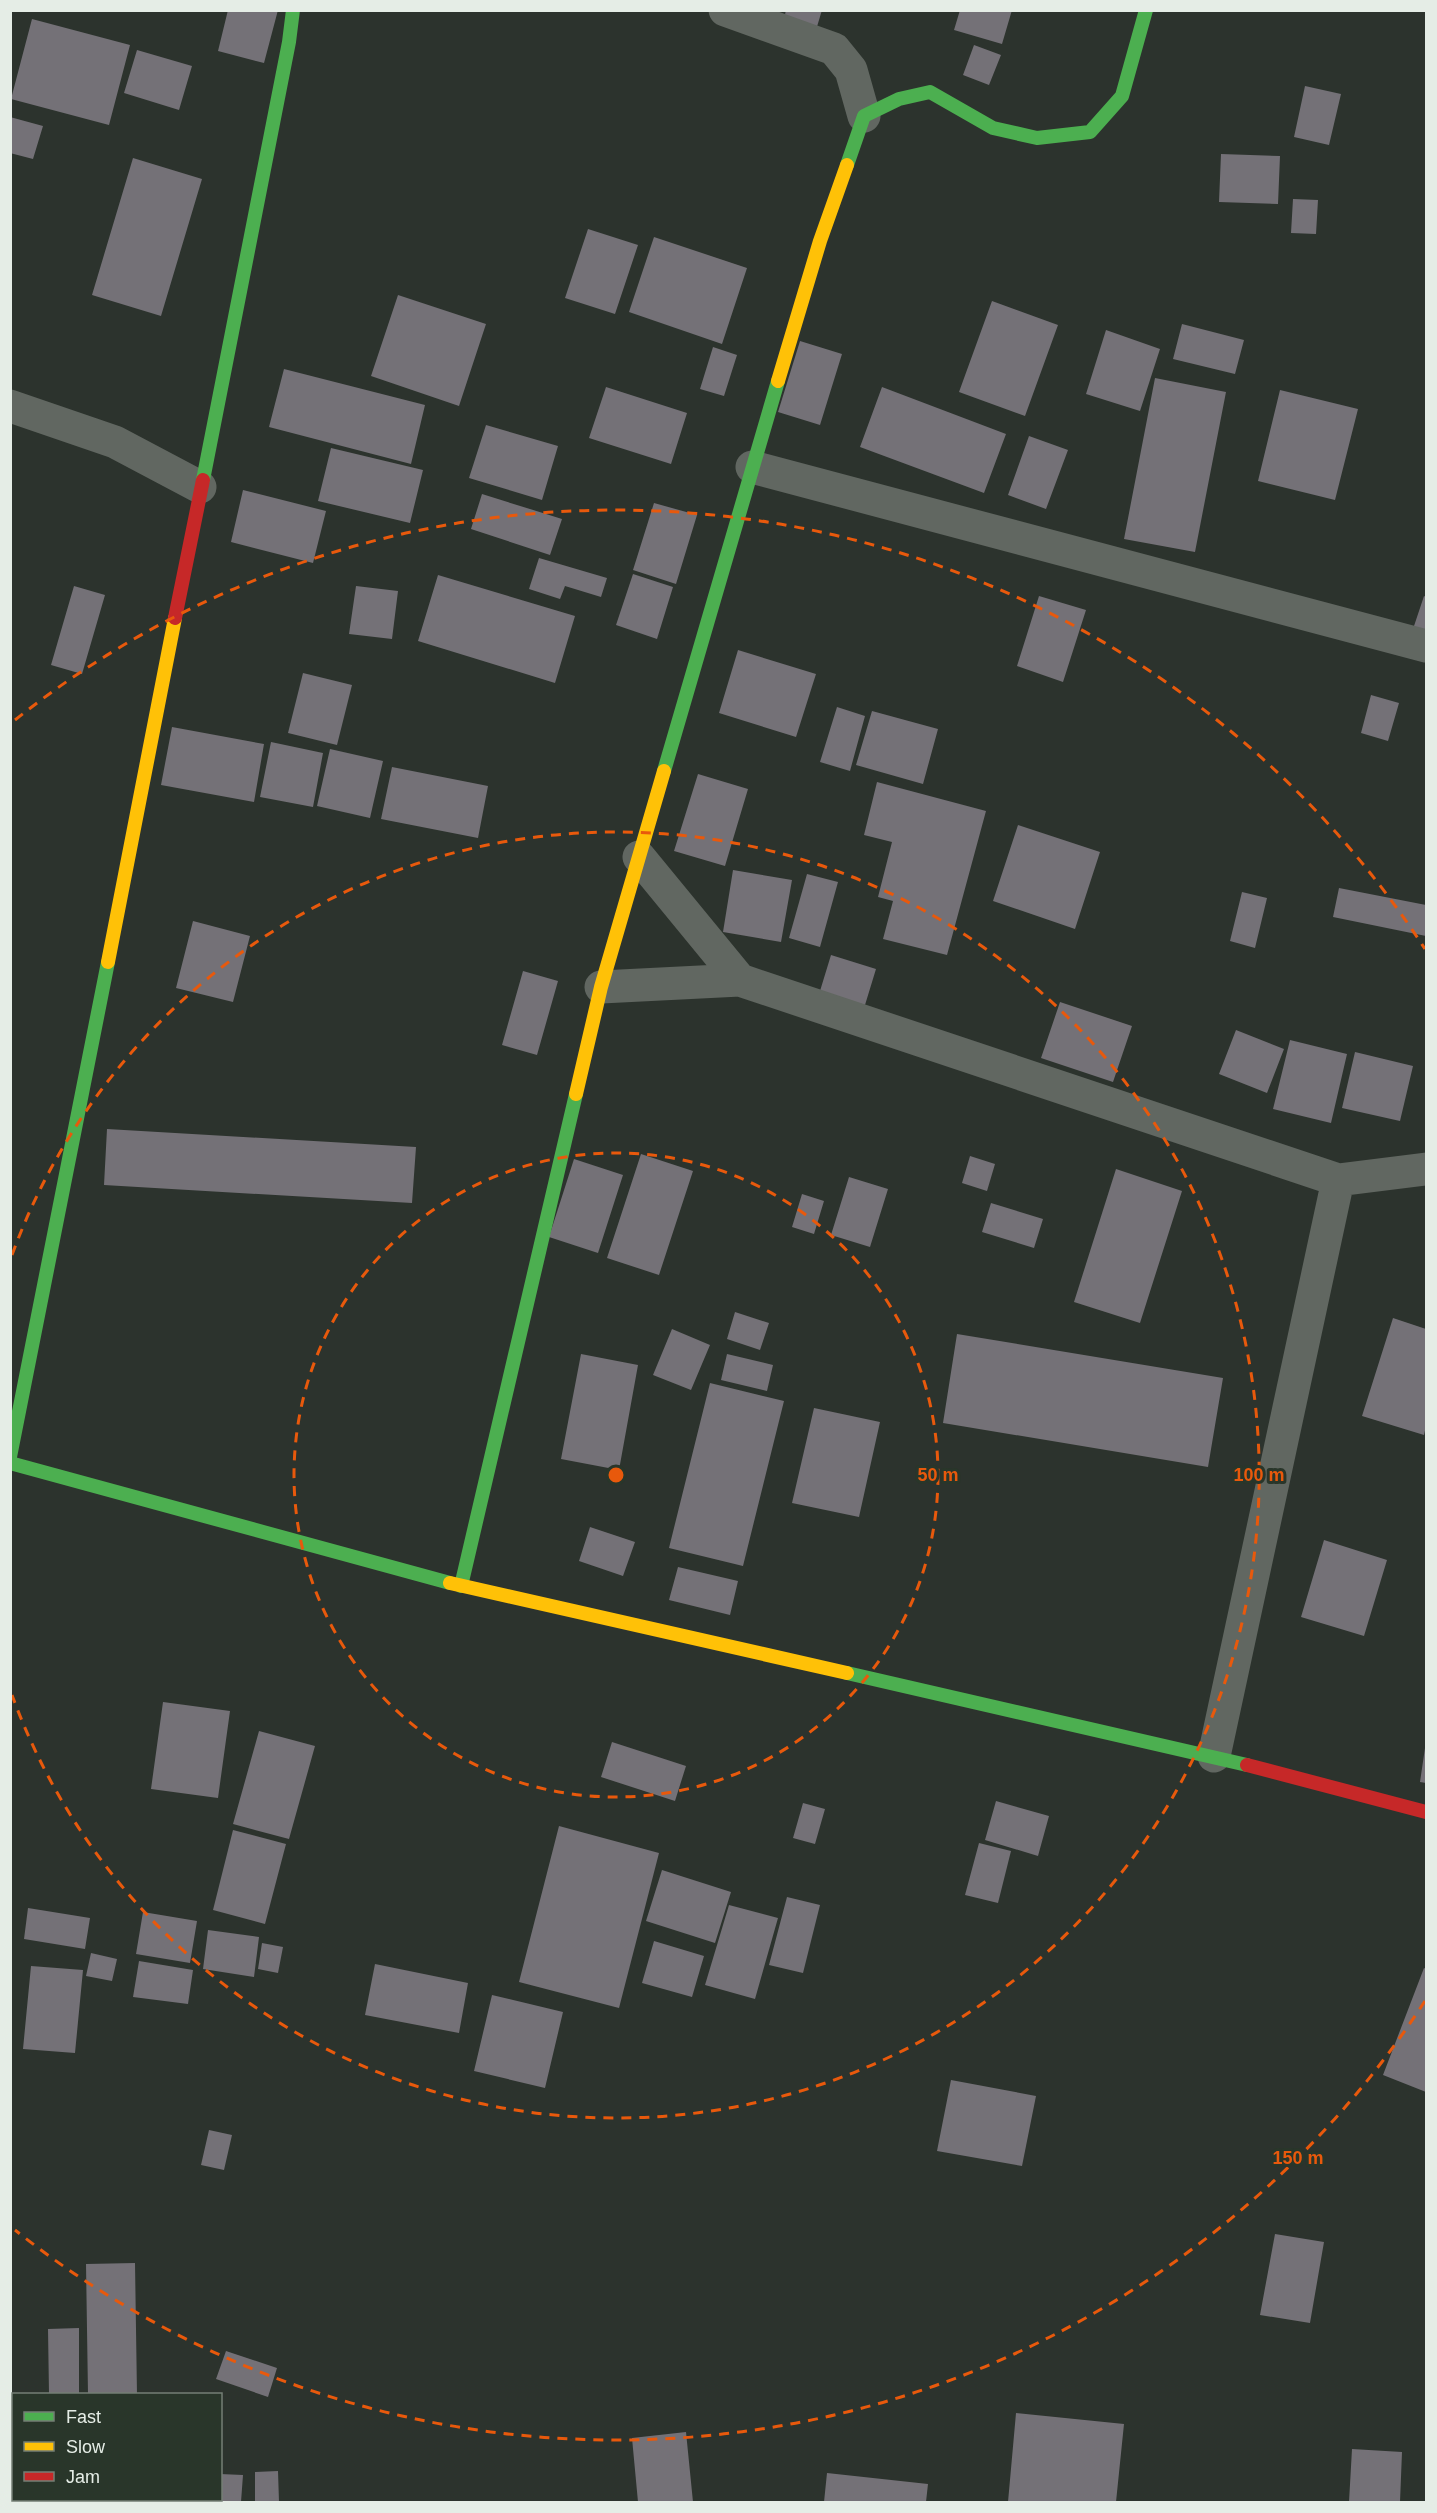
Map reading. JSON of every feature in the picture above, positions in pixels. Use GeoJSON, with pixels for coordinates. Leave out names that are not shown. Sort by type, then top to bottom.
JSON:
{"type":"FeatureCollection","features":[{"type":"Feature","properties":{"kind":"street"},"geometry":{"type":"LineString","coordinates":[[10,1457],[200,487],[290,42],[293,10]]}},
{"type":"Feature","properties":{"kind":"street"},"geometry":{"type":"LineString","coordinates":[[461,1586],[601,987],[820,241],[864,116],[851,70],[834,49],[725,10]]}},
{"type":"Feature","properties":{"kind":"street"},"geometry":{"type":"LineString","coordinates":[[864,116],[900,99],[930,92],[993,128],[1038,138],[1090,132],[1122,96],[1146,10]]}},
{"type":"Feature","properties":{"kind":"street"},"geometry":{"type":"LineString","coordinates":[[10,406],[115,442],[200,487]]}},
{"type":"Feature","properties":{"kind":"street"},"geometry":{"type":"LineString","coordinates":[[752,467],[1426,646]]}},
{"type":"Feature","properties":{"kind":"street"},"geometry":{"type":"LineString","coordinates":[[639,857],[740,980]]}},
{"type":"Feature","properties":{"kind":"street"},"geometry":{"type":"LineString","coordinates":[[601,987],[740,980],[1338,1180],[1426,1169]]}},
{"type":"Feature","properties":{"kind":"street"},"geometry":{"type":"LineString","coordinates":[[1214,1756],[1338,1180]]}},
{"type":"Feature","properties":{"kind":"street"},"geometry":{"type":"LineString","coordinates":[[10,1463],[461,1586],[1214,1756],[1426,1812]]}},
{"type":"Feature","properties":{"kind":"building"},"geometry":{"type":"Polygon","coordinates":[[[228,10],[278,10],[264,63],[218,51],[228,10]]]}},
{"type":"Feature","properties":{"kind":"building"},"geometry":{"type":"Polygon","coordinates":[[[786,10],[822,10],[816,30],[784,19],[786,10]]]}},
{"type":"Feature","properties":{"kind":"building"},"geometry":{"type":"Polygon","coordinates":[[[960,10],[1012,10],[1002,44],[954,30],[960,10]]]}},
{"type":"Feature","properties":{"kind":"building"},"geometry":{"type":"Polygon","coordinates":[[[32,19],[130,45],[109,125],[11,99],[32,19]]]}},
{"type":"Feature","properties":{"kind":"building"},"geometry":{"type":"Polygon","coordinates":[[[974,45],[1001,55],[989,85],[963,75],[974,45]]]}},
{"type":"Feature","properties":{"kind":"building"},"geometry":{"type":"Polygon","coordinates":[[[137,50],[192,66],[179,110],[124,93],[137,50]]]}},
{"type":"Feature","properties":{"kind":"building"},"geometry":{"type":"Polygon","coordinates":[[[1305,86],[1341,94],[1329,145],[1294,137],[1305,86]]]}},
{"type":"Feature","properties":{"kind":"building"},"geometry":{"type":"Polygon","coordinates":[[[10,117],[43,126],[33,159],[10,153],[10,117]]]}},
{"type":"Feature","properties":{"kind":"building"},"geometry":{"type":"Polygon","coordinates":[[[1221,154],[1280,156],[1278,204],[1219,202],[1221,154]]]}},
{"type":"Feature","properties":{"kind":"building"},"geometry":{"type":"Polygon","coordinates":[[[133,158],[202,179],[161,316],[92,295],[133,158]]]}},
{"type":"Feature","properties":{"kind":"building"},"geometry":{"type":"Polygon","coordinates":[[[1293,199],[1318,200],[1316,234],[1291,233],[1293,199]]]}},
{"type":"Feature","properties":{"kind":"building"},"geometry":{"type":"Polygon","coordinates":[[[588,229],[638,245],[615,314],[565,298],[588,229]]]}},
{"type":"Feature","properties":{"kind":"building"},"geometry":{"type":"Polygon","coordinates":[[[654,237],[747,268],[722,344],[629,312],[654,237]]]}},
{"type":"Feature","properties":{"kind":"building"},"geometry":{"type":"Polygon","coordinates":[[[398,295],[486,324],[459,406],[371,376],[398,295]]]}},
{"type":"Feature","properties":{"kind":"building"},"geometry":{"type":"Polygon","coordinates":[[[992,301],[1058,325],[1025,416],[959,392],[992,301]]]}},
{"type":"Feature","properties":{"kind":"building"},"geometry":{"type":"Polygon","coordinates":[[[1182,324],[1244,340],[1235,374],[1173,359],[1182,324]]]}},
{"type":"Feature","properties":{"kind":"building"},"geometry":{"type":"Polygon","coordinates":[[[1106,330],[1160,349],[1140,411],[1086,394],[1106,330]]]}},
{"type":"Feature","properties":{"kind":"building"},"geometry":{"type":"Polygon","coordinates":[[[800,341],[842,354],[820,425],[778,412],[800,341]]]}},
{"type":"Feature","properties":{"kind":"building"},"geometry":{"type":"Polygon","coordinates":[[[713,347],[737,355],[724,396],[700,389],[713,347]]]}},
{"type":"Feature","properties":{"kind":"building"},"geometry":{"type":"Polygon","coordinates":[[[284,369],[425,405],[411,464],[269,427],[284,369]]]}},
{"type":"Feature","properties":{"kind":"building"},"geometry":{"type":"Polygon","coordinates":[[[1155,378],[1226,392],[1195,552],[1124,539],[1155,378]]]}},
{"type":"Feature","properties":{"kind":"building"},"geometry":{"type":"Polygon","coordinates":[[[606,387],[687,413],[671,464],[589,438],[606,387]]]}},
{"type":"Feature","properties":{"kind":"building"},"geometry":{"type":"Polygon","coordinates":[[[882,387],[1006,434],[984,493],[860,447],[882,387]]]}},
{"type":"Feature","properties":{"kind":"building"},"geometry":{"type":"Polygon","coordinates":[[[1280,390],[1358,409],[1335,500],[1258,481],[1280,390]]]}},
{"type":"Feature","properties":{"kind":"building"},"geometry":{"type":"Polygon","coordinates":[[[486,425],[558,446],[542,500],[469,478],[486,425]]]}},
{"type":"Feature","properties":{"kind":"building"},"geometry":{"type":"Polygon","coordinates":[[[1029,436],[1068,450],[1046,509],[1008,495],[1029,436]]]}},
{"type":"Feature","properties":{"kind":"building"},"geometry":{"type":"Polygon","coordinates":[[[331,448],[423,470],[410,523],[318,501],[331,448]]]}},
{"type":"Feature","properties":{"kind":"building"},"geometry":{"type":"Polygon","coordinates":[[[243,490],[326,511],[313,563],[231,542],[243,490]]]}},
{"type":"Feature","properties":{"kind":"building"},"geometry":{"type":"Polygon","coordinates":[[[482,494],[562,519],[550,555],[471,529],[482,494]]]}},
{"type":"Feature","properties":{"kind":"building"},"geometry":{"type":"Polygon","coordinates":[[[654,503],[697,515],[676,584],[633,570],[654,503]]]}},
{"type":"Feature","properties":{"kind":"building"},"geometry":{"type":"Polygon","coordinates":[[[539,558],[607,578],[601,597],[565,586],[560,599],[529,589],[539,558]]]}},
{"type":"Feature","properties":{"kind":"building"},"geometry":{"type":"Polygon","coordinates":[[[633,574],[673,587],[657,639],[616,625],[633,574]]]}},
{"type":"Feature","properties":{"kind":"building"},"geometry":{"type":"Polygon","coordinates":[[[438,575],[575,616],[555,683],[418,641],[438,575]]]}},
{"type":"Feature","properties":{"kind":"building"},"geometry":{"type":"Polygon","coordinates":[[[74,586],[105,595],[82,674],[51,665],[74,586]]]}},
{"type":"Feature","properties":{"kind":"building"},"geometry":{"type":"Polygon","coordinates":[[[356,586],[398,591],[392,639],[349,634],[356,586]]]}},
{"type":"Feature","properties":{"kind":"building"},"geometry":{"type":"Polygon","coordinates":[[[1039,596],[1086,610],[1063,682],[1017,666],[1039,596]]]}},
{"type":"Feature","properties":{"kind":"building"},"geometry":{"type":"Polygon","coordinates":[[[1424,596],[1426,597],[1426,637],[1412,632],[1424,596]]]}},
{"type":"Feature","properties":{"kind":"building"},"geometry":{"type":"Polygon","coordinates":[[[738,650],[816,674],[796,737],[719,713],[738,650]]]}},
{"type":"Feature","properties":{"kind":"building"},"geometry":{"type":"Polygon","coordinates":[[[303,673],[352,685],[337,745],[288,733],[303,673]]]}},
{"type":"Feature","properties":{"kind":"building"},"geometry":{"type":"Polygon","coordinates":[[[1371,695],[1399,703],[1388,741],[1361,733],[1371,695]]]}},
{"type":"Feature","properties":{"kind":"building"},"geometry":{"type":"Polygon","coordinates":[[[837,707],[865,716],[850,771],[820,762],[837,707]]]}},
{"type":"Feature","properties":{"kind":"building"},"geometry":{"type":"Polygon","coordinates":[[[872,711],[938,729],[923,784],[856,765],[872,711]]]}},
{"type":"Feature","properties":{"kind":"building"},"geometry":{"type":"Polygon","coordinates":[[[172,727],[264,744],[254,802],[161,785],[172,727]]]}},
{"type":"Feature","properties":{"kind":"building"},"geometry":{"type":"Polygon","coordinates":[[[271,742],[323,753],[313,807],[260,797],[271,742]]]}},
{"type":"Feature","properties":{"kind":"building"},"geometry":{"type":"Polygon","coordinates":[[[330,749],[383,761],[370,818],[317,806],[330,749]]]}},
{"type":"Feature","properties":{"kind":"building"},"geometry":{"type":"Polygon","coordinates":[[[392,767],[488,786],[478,838],[381,819],[392,767]]]}},
{"type":"Feature","properties":{"kind":"building"},"geometry":{"type":"Polygon","coordinates":[[[698,774],[748,789],[725,866],[674,851],[698,774]]]}},
{"type":"Feature","properties":{"kind":"building"},"geometry":{"type":"Polygon","coordinates":[[[877,782],[986,811],[947,955],[883,939],[893,901],[878,897],[892,842],[864,835],[877,782]]]}},
{"type":"Feature","properties":{"kind":"building"},"geometry":{"type":"Polygon","coordinates":[[[1018,825],[1100,852],[1075,929],[993,901],[1018,825]]]}},
{"type":"Feature","properties":{"kind":"building"},"geometry":{"type":"Polygon","coordinates":[[[733,870],[792,880],[781,942],[723,932],[733,870]]]}},
{"type":"Feature","properties":{"kind":"building"},"geometry":{"type":"Polygon","coordinates":[[[807,874],[838,882],[820,947],[789,938],[807,874]]]}},
{"type":"Feature","properties":{"kind":"building"},"geometry":{"type":"Polygon","coordinates":[[[1339,888],[1426,905],[1426,936],[1333,917],[1339,888]]]}},
{"type":"Feature","properties":{"kind":"building"},"geometry":{"type":"Polygon","coordinates":[[[1242,892],[1267,898],[1255,948],[1230,941],[1242,892]]]}},
{"type":"Feature","properties":{"kind":"building"},"geometry":{"type":"Polygon","coordinates":[[[193,921],[250,936],[233,1002],[176,988],[193,921]]]}},
{"type":"Feature","properties":{"kind":"building"},"geometry":{"type":"Polygon","coordinates":[[[831,955],[876,969],[865,1005],[820,991],[831,955]]]}},
{"type":"Feature","properties":{"kind":"building"},"geometry":{"type":"Polygon","coordinates":[[[523,971],[558,981],[537,1055],[502,1045],[523,971]]]}},
{"type":"Feature","properties":{"kind":"building"},"geometry":{"type":"Polygon","coordinates":[[[1060,1002],[1132,1026],[1113,1082],[1041,1058],[1060,1002]]]}},
{"type":"Feature","properties":{"kind":"building"},"geometry":{"type":"Polygon","coordinates":[[[1236,1030],[1284,1049],[1267,1093],[1219,1074],[1236,1030]]]}},
{"type":"Feature","properties":{"kind":"building"},"geometry":{"type":"Polygon","coordinates":[[[1290,1040],[1347,1054],[1331,1123],[1273,1109],[1290,1040]]]}},
{"type":"Feature","properties":{"kind":"building"},"geometry":{"type":"Polygon","coordinates":[[[1355,1052],[1413,1066],[1400,1121],[1342,1108],[1355,1052]]]}},
{"type":"Feature","properties":{"kind":"building"},"geometry":{"type":"Polygon","coordinates":[[[107,1129],[416,1147],[412,1203],[104,1185],[107,1129]]]}},
{"type":"Feature","properties":{"kind":"building"},"geometry":{"type":"Polygon","coordinates":[[[641,1154],[693,1171],[659,1275],[607,1258],[641,1154]]]}},
{"type":"Feature","properties":{"kind":"building"},"geometry":{"type":"Polygon","coordinates":[[[970,1156],[995,1164],[987,1191],[962,1183],[970,1156]]]}},
{"type":"Feature","properties":{"kind":"building"},"geometry":{"type":"Polygon","coordinates":[[[574,1159],[623,1175],[598,1253],[549,1237],[574,1159]]]}},
{"type":"Feature","properties":{"kind":"building"},"geometry":{"type":"Polygon","coordinates":[[[1116,1169],[1182,1191],[1140,1323],[1074,1302],[1116,1169]]]}},
{"type":"Feature","properties":{"kind":"building"},"geometry":{"type":"Polygon","coordinates":[[[849,1177],[888,1189],[870,1247],[831,1235],[849,1177]]]}},
{"type":"Feature","properties":{"kind":"building"},"geometry":{"type":"Polygon","coordinates":[[[802,1194],[824,1201],[814,1234],[792,1227],[802,1194]]]}},
{"type":"Feature","properties":{"kind":"building"},"geometry":{"type":"Polygon","coordinates":[[[991,1203],[1043,1219],[1034,1248],[982,1232],[991,1203]]]}},
{"type":"Feature","properties":{"kind":"building"},"geometry":{"type":"Polygon","coordinates":[[[735,1312],[769,1323],[760,1350],[727,1339],[735,1312]]]}},
{"type":"Feature","properties":{"kind":"building"},"geometry":{"type":"Polygon","coordinates":[[[1393,1318],[1426,1329],[1426,1426],[1424,1435],[1362,1416],[1393,1318]]]}},
{"type":"Feature","properties":{"kind":"building"},"geometry":{"type":"Polygon","coordinates":[[[672,1329],[710,1345],[691,1390],[653,1375],[672,1329]]]}},
{"type":"Feature","properties":{"kind":"building"},"geometry":{"type":"Polygon","coordinates":[[[957,1334],[1223,1378],[1208,1467],[943,1423],[957,1334]]]}},
{"type":"Feature","properties":{"kind":"building"},"geometry":{"type":"Polygon","coordinates":[[[581,1354],[638,1365],[619,1470],[561,1459],[581,1354]]]}},
{"type":"Feature","properties":{"kind":"building"},"geometry":{"type":"Polygon","coordinates":[[[727,1354],[773,1365],[767,1391],[721,1380],[727,1354]]]}},
{"type":"Feature","properties":{"kind":"building"},"geometry":{"type":"Polygon","coordinates":[[[710,1383],[784,1401],[743,1566],[669,1548],[710,1383]]]}},
{"type":"Feature","properties":{"kind":"building"},"geometry":{"type":"Polygon","coordinates":[[[814,1408],[880,1422],[859,1517],[792,1503],[814,1408]]]}},
{"type":"Feature","properties":{"kind":"building"},"geometry":{"type":"Polygon","coordinates":[[[590,1527],[635,1542],[623,1576],[579,1561],[590,1527]]]}},
{"type":"Feature","properties":{"kind":"building"},"geometry":{"type":"Polygon","coordinates":[[[1324,1540],[1387,1560],[1364,1636],[1301,1617],[1324,1540]]]}},
{"type":"Feature","properties":{"kind":"building"},"geometry":{"type":"Polygon","coordinates":[[[678,1567],[738,1581],[730,1615],[669,1600],[678,1567]]]}},
{"type":"Feature","properties":{"kind":"building"},"geometry":{"type":"Polygon","coordinates":[[[163,1702],[230,1711],[218,1798],[151,1789],[163,1702]]]}},
{"type":"Feature","properties":{"kind":"building"},"geometry":{"type":"Polygon","coordinates":[[[259,1731],[315,1746],[289,1839],[233,1824],[259,1731]]]}},
{"type":"Feature","properties":{"kind":"building"},"geometry":{"type":"Polygon","coordinates":[[[612,1742],[686,1766],[675,1801],[601,1777],[612,1742]]]}},
{"type":"Feature","properties":{"kind":"building"},"geometry":{"type":"Polygon","coordinates":[[[1426,1748],[1426,1783],[1420,1782],[1426,1748]]]}},
{"type":"Feature","properties":{"kind":"building"},"geometry":{"type":"Polygon","coordinates":[[[996,1801],[1049,1816],[1038,1856],[985,1840],[996,1801]]]}},
{"type":"Feature","properties":{"kind":"building"},"geometry":{"type":"Polygon","coordinates":[[[803,1803],[825,1809],[815,1844],[793,1838],[803,1803]]]}},
{"type":"Feature","properties":{"kind":"building"},"geometry":{"type":"Polygon","coordinates":[[[559,1826],[659,1853],[619,2008],[519,1982],[559,1826]]]}},
{"type":"Feature","properties":{"kind":"building"},"geometry":{"type":"Polygon","coordinates":[[[233,1830],[286,1844],[265,1924],[213,1910],[233,1830]]]}},
{"type":"Feature","properties":{"kind":"building"},"geometry":{"type":"Polygon","coordinates":[[[979,1843],[1011,1851],[998,1903],[965,1895],[979,1843]]]}},
{"type":"Feature","properties":{"kind":"building"},"geometry":{"type":"Polygon","coordinates":[[[662,1870],[731,1892],[715,1943],[646,1921],[662,1870]]]}},
{"type":"Feature","properties":{"kind":"building"},"geometry":{"type":"Polygon","coordinates":[[[787,1897],[820,1905],[803,1973],[769,1965],[787,1897]]]}},
{"type":"Feature","properties":{"kind":"building"},"geometry":{"type":"Polygon","coordinates":[[[729,1905],[778,1918],[755,1999],[705,1985],[729,1905]]]}},
{"type":"Feature","properties":{"kind":"building"},"geometry":{"type":"Polygon","coordinates":[[[28,1908],[90,1918],[85,1949],[24,1939],[28,1908]]]}},
{"type":"Feature","properties":{"kind":"building"},"geometry":{"type":"Polygon","coordinates":[[[143,1912],[197,1921],[190,1963],[136,1954],[143,1912]]]}},
{"type":"Feature","properties":{"kind":"building"},"geometry":{"type":"Polygon","coordinates":[[[208,1930],[259,1937],[254,1977],[203,1969],[208,1930]]]}},
{"type":"Feature","properties":{"kind":"building"},"geometry":{"type":"Polygon","coordinates":[[[654,1941],[704,1956],[692,1997],[642,1983],[654,1941]]]}},
{"type":"Feature","properties":{"kind":"building"},"geometry":{"type":"Polygon","coordinates":[[[262,1943],[283,1947],[278,1973],[258,1969],[262,1943]]]}},
{"type":"Feature","properties":{"kind":"building"},"geometry":{"type":"Polygon","coordinates":[[[91,1953],[117,1959],[112,1981],[86,1976],[91,1953]]]}},
{"type":"Feature","properties":{"kind":"building"},"geometry":{"type":"Polygon","coordinates":[[[139,1961],[193,1970],[188,2004],[133,1997],[139,1961]]]}},
{"type":"Feature","properties":{"kind":"building"},"geometry":{"type":"Polygon","coordinates":[[[375,1964],[468,1983],[459,2033],[365,2015],[375,1964]]]}},
{"type":"Feature","properties":{"kind":"building"},"geometry":{"type":"Polygon","coordinates":[[[31,1966],[83,1970],[75,2053],[23,2049],[31,1966]]]}},
{"type":"Feature","properties":{"kind":"building"},"geometry":{"type":"Polygon","coordinates":[[[1424,1968],[1426,1969],[1426,2092],[1383,2075],[1424,1968]]]}},
{"type":"Feature","properties":{"kind":"building"},"geometry":{"type":"Polygon","coordinates":[[[492,1995],[563,2012],[545,2088],[474,2071],[492,1995]]]}},
{"type":"Feature","properties":{"kind":"building"},"geometry":{"type":"Polygon","coordinates":[[[951,2080],[1036,2096],[1022,2166],[937,2151],[951,2080]]]}},
{"type":"Feature","properties":{"kind":"building"},"geometry":{"type":"Polygon","coordinates":[[[209,2130],[232,2135],[224,2170],[201,2165],[209,2130]]]}},
{"type":"Feature","properties":{"kind":"building"},"geometry":{"type":"Polygon","coordinates":[[[1275,2234],[1324,2242],[1310,2323],[1260,2315],[1275,2234]]]}},
{"type":"Feature","properties":{"kind":"building"},"geometry":{"type":"Polygon","coordinates":[[[135,2263],[137,2393],[88,2393],[86,2264],[135,2263]]]}},
{"type":"Feature","properties":{"kind":"building"},"geometry":{"type":"Polygon","coordinates":[[[79,2328],[79,2393],[49,2393],[48,2329],[79,2328]]]}},
{"type":"Feature","properties":{"kind":"building"},"geometry":{"type":"Polygon","coordinates":[[[226,2351],[277,2368],[268,2397],[216,2379],[226,2351]]]}},
{"type":"Feature","properties":{"kind":"building"},"geometry":{"type":"Polygon","coordinates":[[[1016,2413],[1124,2424],[1116,2502],[1008,2502],[1016,2413]]]}},
{"type":"Feature","properties":{"kind":"building"},"geometry":{"type":"Polygon","coordinates":[[[686,2432],[693,2502],[638,2502],[632,2438],[686,2432]]]}},
{"type":"Feature","properties":{"kind":"building"},"geometry":{"type":"Polygon","coordinates":[[[1352,2449],[1402,2452],[1400,2502],[1349,2502],[1352,2449]]]}},
{"type":"Feature","properties":{"kind":"building"},"geometry":{"type":"Polygon","coordinates":[[[278,2471],[279,2502],[255,2502],[255,2472],[278,2471]]]}},
{"type":"Feature","properties":{"kind":"building"},"geometry":{"type":"Polygon","coordinates":[[[827,2473],[928,2484],[926,2502],[824,2502],[827,2473]]]}},
{"type":"Feature","properties":{"kind":"building"},"geometry":{"type":"Polygon","coordinates":[[[222,2474],[243,2475],[241,2502],[193,2502],[222,2501],[222,2474]]]}},
{"type":"Feature","properties":{"kind":"building"},"geometry":{"type":"Polygon","coordinates":[[[13,2501],[66,2501],[65,2502],[13,2501]]]}},
{"type":"Feature","properties":{"kind":"traffic: fast"},"geometry":{"type":"LineString","coordinates":[[203,480],[289,42],[293,10]]}},
{"type":"Feature","properties":{"kind":"traffic: fast"},"geometry":{"type":"LineString","coordinates":[[847,165],[864,116],[899,99],[930,92],[993,128],[1037,138],[1090,132],[1122,96],[1146,10]]}},
{"type":"Feature","properties":{"kind":"traffic: fast"},"geometry":{"type":"LineString","coordinates":[[664,771],[778,381]]}},
{"type":"Feature","properties":{"kind":"traffic: fast"},"geometry":{"type":"LineString","coordinates":[[10,1457],[108,962]]}},
{"type":"Feature","properties":{"kind":"traffic: fast"},"geometry":{"type":"LineString","coordinates":[[461,1586],[576,1094]]}},
{"type":"Feature","properties":{"kind":"traffic: fast"},"geometry":{"type":"LineString","coordinates":[[10,1463],[450,1583]]}},
{"type":"Feature","properties":{"kind":"traffic: fast"},"geometry":{"type":"LineString","coordinates":[[847,1673],[1247,1765]]}},
{"type":"Feature","properties":{"kind":"traffic: slow"},"geometry":{"type":"LineString","coordinates":[[778,381],[820,241],[847,165]]}},
{"type":"Feature","properties":{"kind":"traffic: slow"},"geometry":{"type":"LineString","coordinates":[[108,962],[175,618]]}},
{"type":"Feature","properties":{"kind":"traffic: slow"},"geometry":{"type":"LineString","coordinates":[[576,1094],[601,987],[664,771]]}},
{"type":"Feature","properties":{"kind":"traffic: slow"},"geometry":{"type":"LineString","coordinates":[[450,1583],[847,1673]]}},
{"type":"Feature","properties":{"kind":"traffic: jam"},"geometry":{"type":"LineString","coordinates":[[175,618],[203,480]]}},
{"type":"Feature","properties":{"kind":"traffic: jam"},"geometry":{"type":"LineString","coordinates":[[1247,1765],[1426,1812]]}}]}
